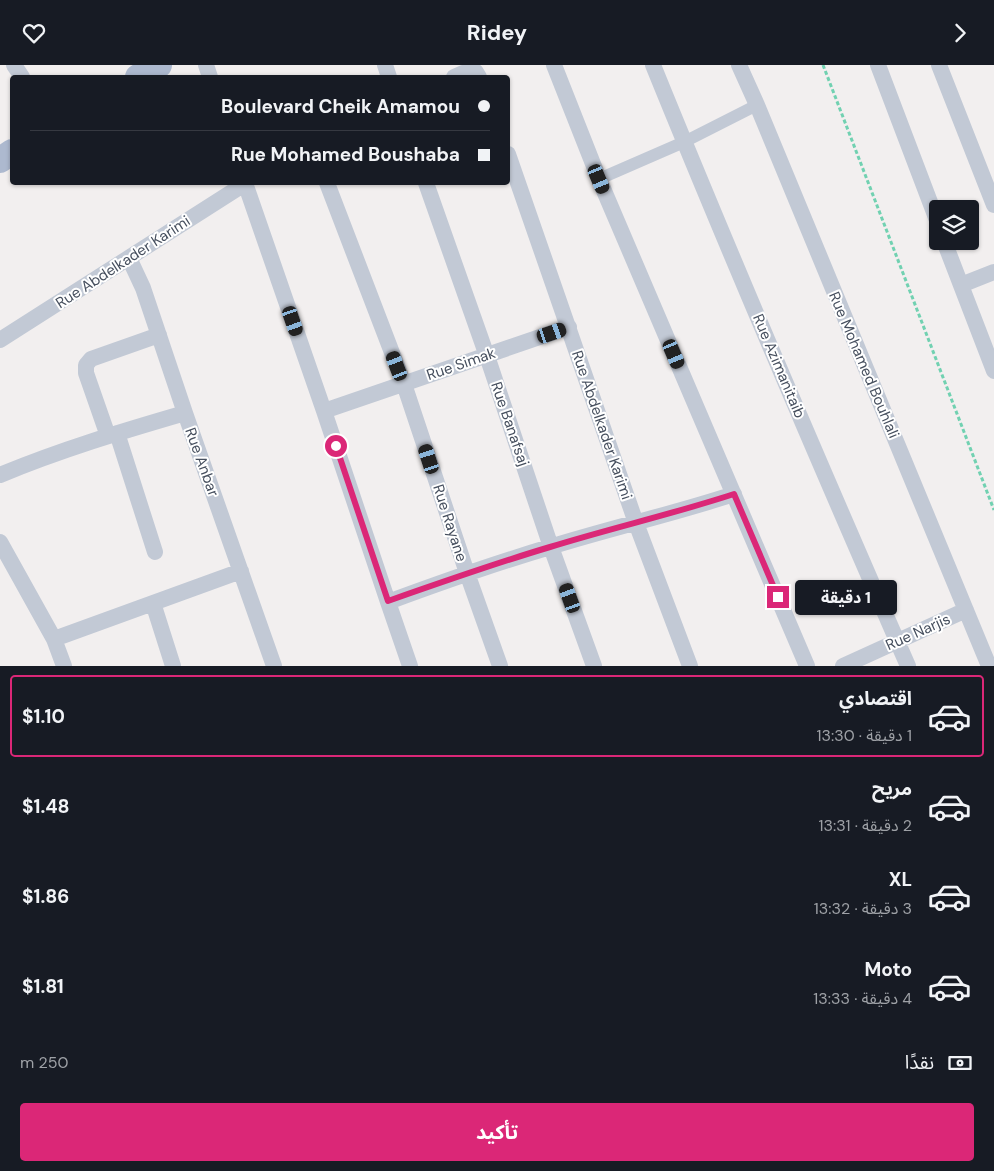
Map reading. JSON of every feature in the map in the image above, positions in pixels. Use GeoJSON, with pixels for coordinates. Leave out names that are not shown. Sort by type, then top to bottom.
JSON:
{"type":"FeatureCollection","features":[{"type":"Feature","properties":{"kind":"main road"},"geometry":{"type":"LineString","coordinates":[[142,75],[159,65]]}},
{"type":"Feature","properties":{"kind":"street"},"geometry":{"type":"LineString","coordinates":[[554,65],[599,179],[807,666]]}},
{"type":"Feature","properties":{"kind":"street","name":"Rue Azimanitaib"},"geometry":{"type":"LineString","coordinates":[[652,65],[852,539],[908,666]]}},
{"type":"Feature","properties":{"kind":"street","name":"Rue Mohamed Bouhlali"},"geometry":{"type":"LineString","coordinates":[[738,65],[989,666]]}},
{"type":"Feature","properties":{"kind":"street"},"geometry":{"type":"LineString","coordinates":[[878,65],[929,200]]}},
{"type":"Feature","properties":{"kind":"street"},"geometry":{"type":"LineString","coordinates":[[939,65],[994,205]]}},
{"type":"Feature","properties":{"kind":"street"},"geometry":{"type":"LineString","coordinates":[[458,75],[476,72],[478,75]]}},
{"type":"Feature","properties":{"kind":"street"},"geometry":{"type":"LineString","coordinates":[[599,179],[684,142],[756,105]]}},
{"type":"Feature","properties":{"kind":"street","name":"Rue Abdelkader Karimi"},"geometry":{"type":"LineString","coordinates":[[510,160],[636,523],[690,666]]}},
{"type":"Feature","properties":{"kind":"street","name":"Rue Abdelkader Karimi"},"geometry":{"type":"LineString","coordinates":[[0,340],[242,185]]}},
{"type":"Feature","properties":{"kind":"street"},"geometry":{"type":"LineString","coordinates":[[246,185],[410,666]]}},
{"type":"Feature","properties":{"kind":"street","name":"Rue Rayane"},"geometry":{"type":"LineString","coordinates":[[328,185],[404,384],[500,666]]}},
{"type":"Feature","properties":{"kind":"street","name":"Rue Banafsaj"},"geometry":{"type":"LineString","coordinates":[[427,185],[551,547],[594,666]]}},
{"type":"Feature","properties":{"kind":"street"},"geometry":{"type":"LineString","coordinates":[[947,250],[960,285],[989,341],[994,371]]}},
{"type":"Feature","properties":{"kind":"street","name":"Rue Anbar"},"geometry":{"type":"LineString","coordinates":[[129,258],[143,287],[274,666]]}},
{"type":"Feature","properties":{"kind":"street"},"geometry":{"type":"LineString","coordinates":[[960,285],[994,272]]}},
{"type":"Feature","properties":{"kind":"street","name":"Rue Simak"},"geometry":{"type":"LineString","coordinates":[[324,411],[569,327]]}},
{"type":"Feature","properties":{"kind":"street"},"geometry":{"type":"LineString","coordinates":[[155,552],[112,434],[86,373],[86,365],[91,359],[160,335]]}},
{"type":"Feature","properties":{"kind":"street"},"geometry":{"type":"LineString","coordinates":[[0,475],[112,434],[185,413]]}},
{"type":"Feature","properties":{"kind":"street"},"geometry":{"type":"LineString","coordinates":[[388,601],[467,573],[551,547],[703,505],[734,494]]}},
{"type":"Feature","properties":{"kind":"street"},"geometry":{"type":"LineString","coordinates":[[0,542],[54,639],[64,666]]}},
{"type":"Feature","properties":{"kind":"street"},"geometry":{"type":"LineString","coordinates":[[54,639],[241,571]]}},
{"type":"Feature","properties":{"kind":"street"},"geometry":{"type":"LineString","coordinates":[[153,603],[174,666]]}},
{"type":"Feature","properties":{"kind":"street","name":"Rue Narjis"},"geometry":{"type":"LineString","coordinates":[[843,666],[966,610]]}},
{"type":"Feature","properties":{"kind":"path"},"geometry":{"type":"LineString","coordinates":[[823,65],[994,510]]}},
{"type":"Feature","properties":{"kind":"route"},"geometry":{"type":"LineString","coordinates":[[336,446],[388,601],[467,573],[551,547],[703,505],[734,494],[778,597]]}}]}
